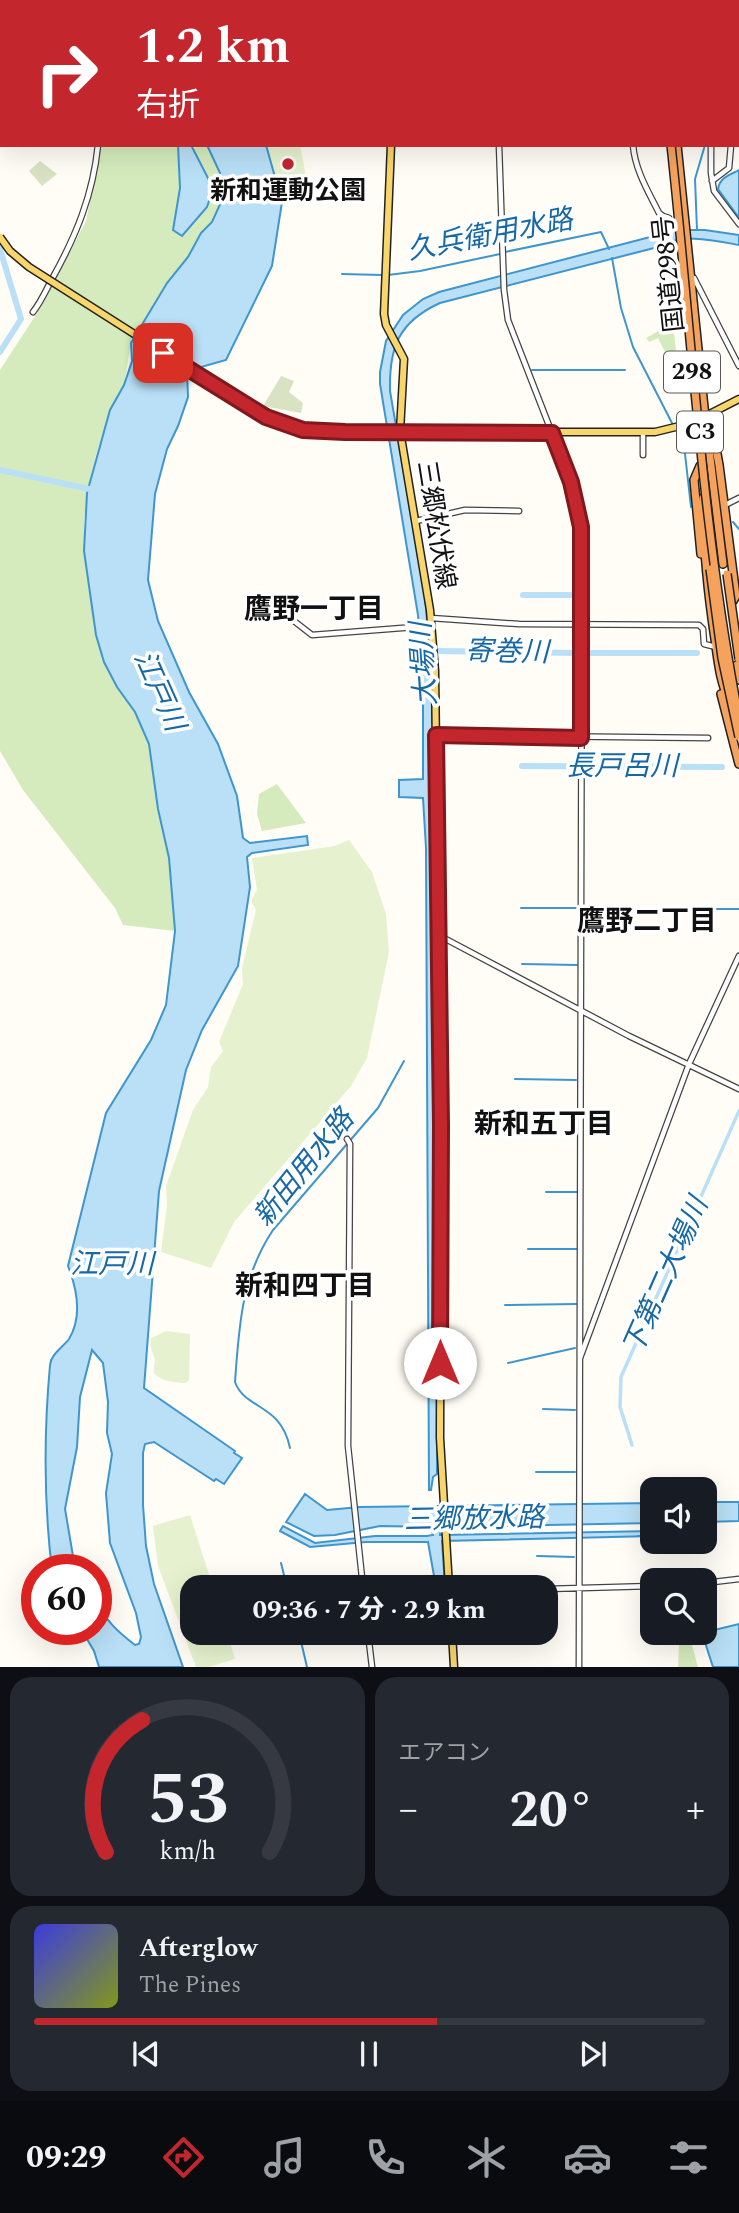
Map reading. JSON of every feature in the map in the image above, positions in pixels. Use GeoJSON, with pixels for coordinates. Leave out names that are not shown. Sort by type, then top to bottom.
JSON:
{"type":"FeatureCollection","features":[{"type":"Feature","properties":{"kind":"highway","name":"国道298号"},"geometry":{"type":"LineString","coordinates":[[673,147],[701,419],[707,434],[723,564]]}},
{"type":"Feature","properties":{"kind":"highway","name":"C3"},"geometry":{"type":"LineString","coordinates":[[673,147],[716,536],[739,699]]}},
{"type":"Feature","properties":{"kind":"highway","name":"C3"},"geometry":{"type":"LineString","coordinates":[[673,147],[703,463],[738,717]]}},
{"type":"Feature","properties":{"kind":"highway","name":"国道298号"},"geometry":{"type":"LineString","coordinates":[[683,246],[689,264],[701,419],[700,466],[711,567]]}},
{"type":"Feature","properties":{"kind":"highway"},"geometry":{"type":"LineString","coordinates":[[707,434],[715,443],[725,505],[736,596],[733,601]]}},
{"type":"Feature","properties":{"kind":"highway","name":"298"},"geometry":{"type":"LineString","coordinates":[[708,447],[718,490],[739,647]]}},
{"type":"Feature","properties":{"kind":"highway","name":"298"},"geometry":{"type":"LineString","coordinates":[[700,466],[694,480],[705,594],[711,613]]}},
{"type":"Feature","properties":{"kind":"highway","name":"国道298号"},"geometry":{"type":"LineString","coordinates":[[704,498],[705,541],[716,647],[721,678],[738,717]]}},
{"type":"Feature","properties":{"kind":"highway"},"geometry":{"type":"LineString","coordinates":[[705,541],[711,567],[722,659],[739,735]]}},
{"type":"Feature","properties":{"kind":"highway"},"geometry":{"type":"LineString","coordinates":[[726,556],[739,680]]}},
{"type":"Feature","properties":{"kind":"highway","name":"国道298号"},"geometry":{"type":"LineString","coordinates":[[727,666],[739,735]]}},
{"type":"Feature","properties":{"kind":"highway"},"geometry":{"type":"LineString","coordinates":[[721,678],[718,681],[739,764]]}},
{"type":"Feature","properties":{"kind":"main road","name":"三郷松伏線"},"geometry":{"type":"LineString","coordinates":[[391,147],[383,310],[385,321],[404,363],[401,431],[431,618],[435,671],[440,936],[440,1441],[448,1575]]}},
{"type":"Feature","properties":{"kind":"main road"},"geometry":{"type":"LineString","coordinates":[[0,237],[9,251],[29,267],[239,401],[278,422],[319,431],[643,433],[675,428],[701,419],[739,399]]}},
{"type":"Feature","properties":{"kind":"main road"},"geometry":{"type":"LineString","coordinates":[[716,647],[739,647]]}},
{"type":"Feature","properties":{"kind":"main road"},"geometry":{"type":"LineString","coordinates":[[453,1645],[454,1667]]}},
{"type":"Feature","properties":{"kind":"street"},"geometry":{"type":"LineString","coordinates":[[33,312],[65,257],[81,222],[91,189],[98,147]]}},
{"type":"Feature","properties":{"kind":"street"},"geometry":{"type":"LineString","coordinates":[[499,147],[503,275],[511,331],[571,482],[579,512],[582,548],[578,1667]]}},
{"type":"Feature","properties":{"kind":"street"},"geometry":{"type":"LineString","coordinates":[[632,147],[642,180],[659,213],[669,218]]}},
{"type":"Feature","properties":{"kind":"street"},"geometry":{"type":"LineString","coordinates":[[711,147],[712,181],[716,195],[739,224]]}},
{"type":"Feature","properties":{"kind":"street"},"geometry":{"type":"LineString","coordinates":[[712,181],[729,168],[731,147]]}},
{"type":"Feature","properties":{"kind":"street"},"geometry":{"type":"LineString","coordinates":[[689,264],[700,292],[739,366]]}},
{"type":"Feature","properties":{"kind":"street"},"geometry":{"type":"LineString","coordinates":[[643,433],[643,455]]}},
{"type":"Feature","properties":{"kind":"street"},"geometry":{"type":"LineString","coordinates":[[725,505],[739,498]]}},
{"type":"Feature","properties":{"kind":"street"},"geometry":{"type":"LineString","coordinates":[[415,521],[466,510],[519,511]]}},
{"type":"Feature","properties":{"kind":"street"},"geometry":{"type":"LineString","coordinates":[[258,612],[285,614],[312,635],[415,627]]}},
{"type":"Feature","properties":{"kind":"street"},"geometry":{"type":"LineString","coordinates":[[431,618],[519,624],[699,625],[703,629],[704,645],[716,647]]}},
{"type":"Feature","properties":{"kind":"street"},"geometry":{"type":"LineString","coordinates":[[436,735],[708,738]]}},
{"type":"Feature","properties":{"kind":"street"},"geometry":{"type":"LineString","coordinates":[[440,936],[739,1089]]}},
{"type":"Feature","properties":{"kind":"street"},"geometry":{"type":"LineString","coordinates":[[579,1362],[689,1064],[739,956]]}},
{"type":"Feature","properties":{"kind":"street"},"geometry":{"type":"LineString","coordinates":[[347,1139],[350,1144],[348,1446],[362,1575]]}},
{"type":"Feature","properties":{"kind":"street"},"geometry":{"type":"LineString","coordinates":[[717,1582],[739,1579]]}},
{"type":"Feature","properties":{"kind":"street"},"geometry":{"type":"LineString","coordinates":[[558,1589],[640,1586]]}},
{"type":"Feature","properties":{"kind":"street"},"geometry":{"type":"LineString","coordinates":[[369,1645],[372,1667]]}},
{"type":"Feature","properties":{"kind":"green space"},"geometry":{"type":"Polygon","coordinates":[[[101,147],[208,147],[220,173],[222,200],[212,222],[201,233],[188,257],[167,283],[131,343],[124,385],[110,410],[96,455],[84,519],[84,551],[96,635],[117,687],[135,712],[149,744],[158,809],[169,858],[175,931],[123,925],[115,908],[23,790],[0,751],[0,370],[39,310],[86,221],[101,147]]]}},
{"type":"Feature","properties":{"kind":"green space","name":"新和運動公園"},"geometry":{"type":"Polygon","coordinates":[[[267,147],[300,147],[306,177],[299,177],[298,203],[282,202],[267,147]]]}},
{"type":"Feature","properties":{"kind":"green space"},"geometry":{"type":"Polygon","coordinates":[[[40,161],[57,174],[42,186],[29,171],[40,161]]]}},
{"type":"Feature","properties":{"kind":"green space"},"geometry":{"type":"Polygon","coordinates":[[[671,324],[676,350],[666,354],[658,338],[649,342],[646,338],[671,324]]]}},
{"type":"Feature","properties":{"kind":"green space"},"geometry":{"type":"Polygon","coordinates":[[[281,376],[294,381],[289,392],[303,403],[301,413],[263,406],[281,376]]]}},
{"type":"Feature","properties":{"kind":"green space"},"geometry":{"type":"Polygon","coordinates":[[[277,784],[306,823],[262,831],[257,814],[259,794],[277,784]]]}},
{"type":"Feature","properties":{"kind":"green space"},"geometry":{"type":"Polygon","coordinates":[[[349,840],[372,872],[386,914],[389,952],[367,1058],[351,1086],[234,1222],[211,1268],[161,1252],[167,1205],[166,1186],[193,1110],[208,1087],[211,1067],[223,1051],[219,1042],[243,984],[242,968],[256,910],[251,901],[257,890],[252,858],[335,846],[349,840]]]}},
{"type":"Feature","properties":{"kind":"green space"},"geometry":{"type":"Polygon","coordinates":[[[166,1331],[190,1334],[189,1380],[186,1383],[163,1379],[154,1372],[151,1338],[166,1331]]]}},
{"type":"Feature","properties":{"kind":"green space"},"geometry":{"type":"Polygon","coordinates":[[[190,1515],[209,1575],[180,1575],[180,1624],[158,1566],[153,1526],[190,1515]]]}},
{"type":"Feature","properties":{"kind":"green space"},"geometry":{"type":"Polygon","coordinates":[[[188,1645],[231,1645],[235,1659],[209,1667],[196,1667],[188,1645]]]}},
{"type":"Feature","properties":{"kind":"green space"},"geometry":{"type":"Polygon","coordinates":[[[679,1645],[692,1645],[698,1667],[678,1667],[679,1645]]]}},
{"type":"Feature","properties":{"kind":"water"},"geometry":{"type":"Polygon","coordinates":[[[178,147],[192,147],[209,180],[210,192],[216,191],[217,194],[211,195],[207,207],[182,236],[173,230],[180,188],[178,147]]]}},
{"type":"Feature","properties":{"kind":"water","name":"江戸川"},"geometry":{"type":"Polygon","coordinates":[[[208,147],[267,147],[282,202],[272,266],[226,360],[187,371],[188,397],[167,449],[155,494],[148,580],[158,621],[189,692],[218,744],[237,796],[243,838],[250,843],[307,836],[308,845],[252,853],[247,857],[250,887],[238,966],[202,1030],[186,1070],[159,1191],[144,1388],[242,1458],[224,1484],[216,1479],[214,1481],[154,1442],[145,1444],[143,1505],[146,1546],[154,1584],[183,1667],[99,1667],[90,1645],[112,1645],[112,1624],[135,1645],[139,1644],[141,1637],[136,1613],[110,1543],[106,1493],[112,1454],[107,1433],[108,1402],[103,1363],[92,1350],[80,1397],[77,1447],[65,1509],[73,1554],[50,1554],[46,1468],[50,1365],[55,1354],[69,1339],[76,1321],[76,1293],[68,1266],[106,1113],[151,1040],[166,1005],[175,931],[169,858],[158,809],[149,744],[135,712],[117,687],[104,662],[96,635],[84,551],[87,493],[110,410],[124,385],[132,361],[131,343],[167,283],[188,257],[201,233],[212,222],[222,200],[220,173],[208,147]]]}},
{"type":"Feature","properties":{"kind":"water"},"geometry":{"type":"Polygon","coordinates":[[[739,170],[739,218],[718,189],[723,179],[739,170]]]}},
{"type":"Feature","properties":{"kind":"water","name":"大場川"},"geometry":{"type":"Polygon","coordinates":[[[677,230],[705,230],[739,235],[739,245],[698,239],[677,240],[440,303],[426,310],[405,328],[394,349],[391,362],[390,391],[425,596],[432,680],[438,1094],[437,1474],[433,1477],[429,1490],[426,848],[423,798],[399,797],[399,780],[423,779],[423,696],[418,615],[380,384],[386,341],[403,315],[423,299],[439,292],[677,230]]]}},
{"type":"Feature","properties":{"kind":"water","name":"三郷放水路"},"geometry":{"type":"Polygon","coordinates":[[[305,1494],[327,1510],[360,1507],[640,1503],[640,1523],[441,1527],[440,1535],[640,1531],[640,1536],[442,1541],[444,1575],[434,1575],[428,1542],[366,1542],[310,1547],[280,1531],[283,1526],[315,1543],[375,1536],[427,1536],[433,1535],[431,1527],[380,1526],[335,1535],[314,1536],[286,1522],[305,1494]]]}},
{"type":"Feature","properties":{"kind":"water"},"geometry":{"type":"Polygon","coordinates":[[[717,1502],[739,1502],[739,1521],[717,1522],[717,1502]]]}},
{"type":"Feature","properties":{"kind":"water"},"geometry":{"type":"Polygon","coordinates":[[[739,1624],[739,1667],[713,1667],[706,1645],[717,1645],[717,1629],[739,1624]]]}},
{"type":"Feature","properties":{"kind":"waterway"},"geometry":{"type":"LineString","coordinates":[[697,230],[695,179],[704,147]]}},
{"type":"Feature","properties":{"kind":"waterway","name":"久兵衛用水路"},"geometry":{"type":"LineString","coordinates":[[505,252],[601,232],[609,249]]}},
{"type":"Feature","properties":{"kind":"waterway"},"geometry":{"type":"LineString","coordinates":[[0,249],[21,319],[0,352]]}},
{"type":"Feature","properties":{"kind":"waterway","name":"久兵衛用水路"},"geometry":{"type":"LineString","coordinates":[[388,275],[500,254]]}},
{"type":"Feature","properties":{"kind":"waterway","name":"久兵衛用水路"},"geometry":{"type":"LineString","coordinates":[[612,258],[621,308],[633,347],[673,425]]}},
{"type":"Feature","properties":{"kind":"waterway","name":"久兵衛用水路"},"geometry":{"type":"LineString","coordinates":[[342,274],[382,275]]}},
{"type":"Feature","properties":{"kind":"waterway"},"geometry":{"type":"LineString","coordinates":[[532,370],[625,370]]}},
{"type":"Feature","properties":{"kind":"waterway","name":"久兵衛用水路"},"geometry":{"type":"LineString","coordinates":[[676,430],[684,445],[691,507]]}},
{"type":"Feature","properties":{"kind":"waterway"},"geometry":{"type":"LineString","coordinates":[[0,470],[94,490]]}},
{"type":"Feature","properties":{"kind":"waterway","name":"久兵衛用水路"},"geometry":{"type":"LineString","coordinates":[[733,522],[739,529]]}},
{"type":"Feature","properties":{"kind":"waterway"},"geometry":{"type":"LineString","coordinates":[[523,595],[578,595]]}},
{"type":"Feature","properties":{"kind":"waterway","name":"寄巻川"},"geometry":{"type":"LineString","coordinates":[[436,651],[578,653]]}},
{"type":"Feature","properties":{"kind":"waterway","name":"寄巻川"},"geometry":{"type":"LineString","coordinates":[[586,653],[697,653]]}},
{"type":"Feature","properties":{"kind":"waterway","name":"長戸呂川"},"geometry":{"type":"LineString","coordinates":[[522,766],[722,767]]}},
{"type":"Feature","properties":{"kind":"waterway"},"geometry":{"type":"LineString","coordinates":[[521,908],[576,908]]}},
{"type":"Feature","properties":{"kind":"waterway"},"geometry":{"type":"LineString","coordinates":[[585,908],[695,909]]}},
{"type":"Feature","properties":{"kind":"waterway"},"geometry":{"type":"LineString","coordinates":[[700,909],[739,909]]}},
{"type":"Feature","properties":{"kind":"waterway"},"geometry":{"type":"LineString","coordinates":[[522,964],[577,965]]}},
{"type":"Feature","properties":{"kind":"waterway","name":"新田用水路"},"geometry":{"type":"LineString","coordinates":[[290,1448],[279,1423],[247,1398],[235,1382],[240,1322],[248,1285],[262,1248],[273,1230],[378,1108],[404,1061]]}},
{"type":"Feature","properties":{"kind":"waterway"},"geometry":{"type":"LineString","coordinates":[[515,1079],[576,1080]]}},
{"type":"Feature","properties":{"kind":"waterway","name":"下第二大場川"},"geometry":{"type":"LineString","coordinates":[[632,1445],[620,1407],[621,1377],[739,1111]]}},
{"type":"Feature","properties":{"kind":"waterway"},"geometry":{"type":"LineString","coordinates":[[546,1192],[578,1192]]}},
{"type":"Feature","properties":{"kind":"waterway"},"geometry":{"type":"LineString","coordinates":[[528,1249],[577,1249]]}},
{"type":"Feature","properties":{"kind":"waterway"},"geometry":{"type":"LineString","coordinates":[[505,1305],[577,1304]]}},
{"type":"Feature","properties":{"kind":"waterway"},"geometry":{"type":"LineString","coordinates":[[508,1363],[575,1348]]}},
{"type":"Feature","properties":{"kind":"waterway"},"geometry":{"type":"LineString","coordinates":[[543,1409],[575,1410]]}},
{"type":"Feature","properties":{"kind":"waterway"},"geometry":{"type":"LineString","coordinates":[[536,1472],[575,1472]]}},
{"type":"Feature","properties":{"kind":"waterway"},"geometry":{"type":"LineString","coordinates":[[537,1556],[574,1557]]}},
{"type":"Feature","properties":{"kind":"waterway","name":"新田用水路"},"geometry":{"type":"LineString","coordinates":[[281,1563],[284,1575]]}},
{"type":"Feature","properties":{"kind":"waterway","name":"新田用水路"},"geometry":{"type":"LineString","coordinates":[[302,1645],[307,1667]]}},
{"type":"Feature","properties":{"kind":"place","name":"新和運動公園"},"geometry":{"type":"Point","coordinates":[288,164]}},
{"type":"Feature","properties":{"kind":"district","name":"鷹野一丁目"},"geometry":{"type":"Point","coordinates":[314,609]}},
{"type":"Feature","properties":{"kind":"district","name":"鷹野二丁目"},"geometry":{"type":"Point","coordinates":[647,921]}},
{"type":"Feature","properties":{"kind":"district","name":"新和五丁目"},"geometry":{"type":"Point","coordinates":[544,1124]}},
{"type":"Feature","properties":{"kind":"district","name":"新和四丁目"},"geometry":{"type":"Point","coordinates":[305,1286]}},
{"type":"Feature","properties":{"kind":"route"},"geometry":{"type":"LineString","coordinates":[[163,353],[266,417],[303,430],[552,433],[575,496],[582,548],[581,738],[436,735],[441,1125],[440,1363]]}}]}
